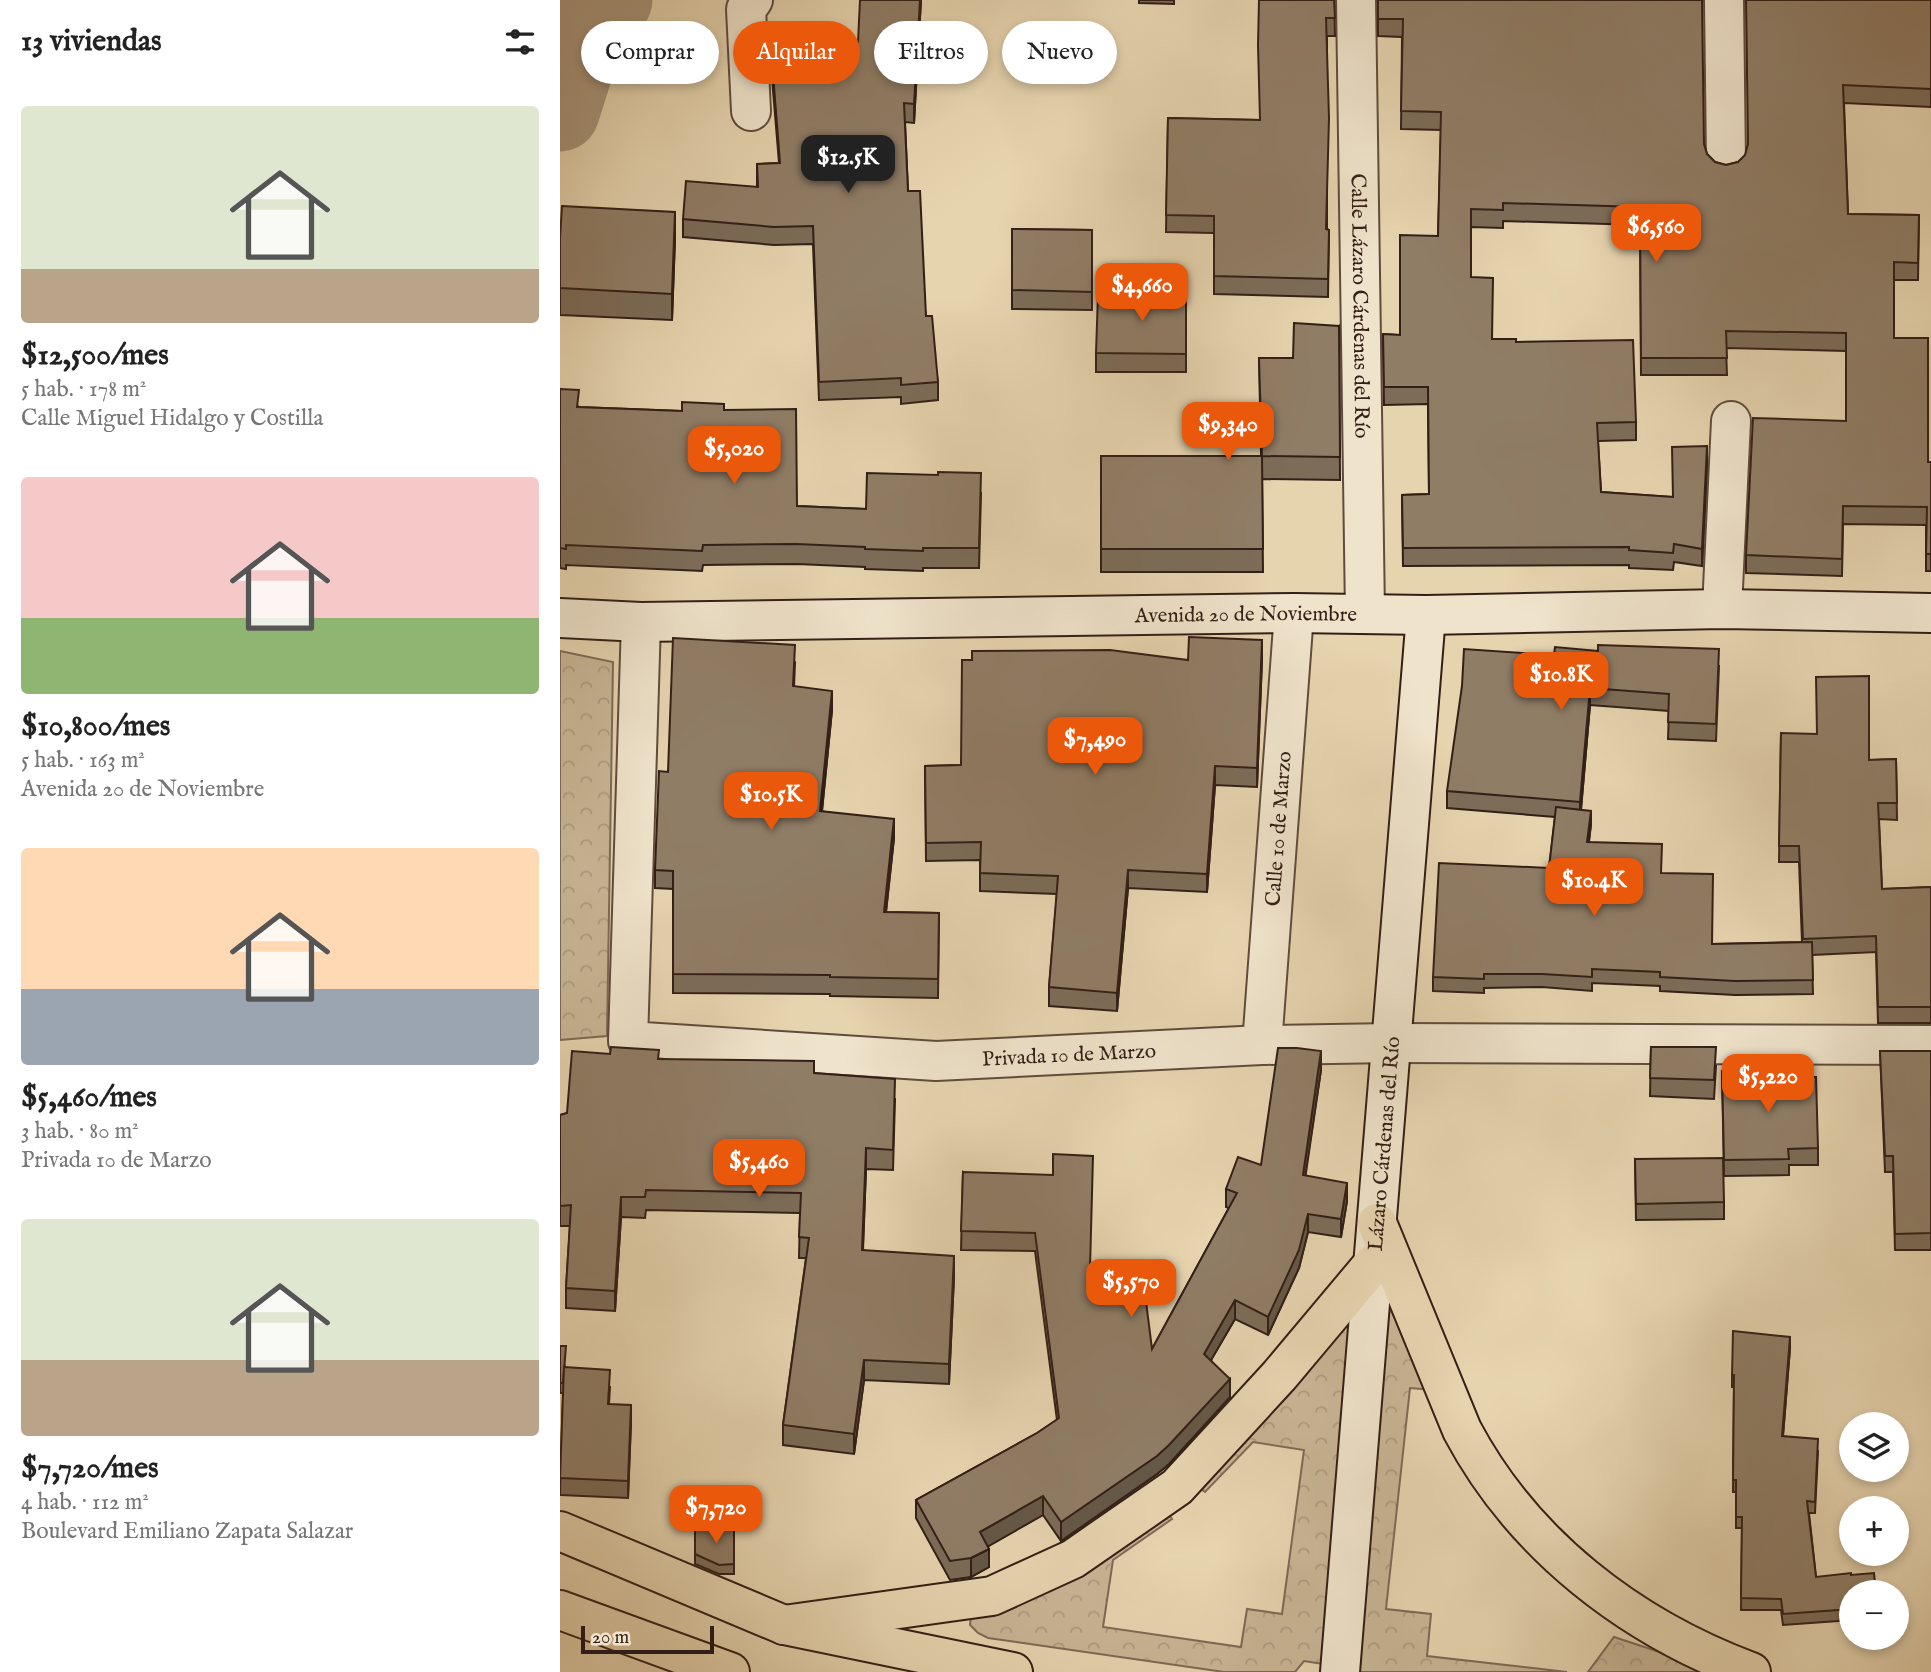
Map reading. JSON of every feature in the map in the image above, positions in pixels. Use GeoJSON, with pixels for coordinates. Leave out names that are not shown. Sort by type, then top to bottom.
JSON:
{"type":"FeatureCollection","features":[{"type":"Feature","properties":{"kind":"main road"},"geometry":{"type":"LineString","coordinates":[[1377,1223],[1462,1430],[1476,1457],[1516,1511],[1567,1564],[1603,1593],[1666,1634],[1751,1672]]}},
{"type":"Feature","properties":{"kind":"main road"},"geometry":{"type":"LineString","coordinates":[[784,1625],[992,1596],[1073,1559],[1177,1487],[1279,1376],[1373,1264]]}},
{"type":"Feature","properties":{"kind":"main road"},"geometry":{"type":"LineString","coordinates":[[560,1531],[784,1625],[1013,1672]]}},
{"type":"Feature","properties":{"kind":"main road"},"geometry":{"type":"LineString","coordinates":[[560,1610],[730,1672]]}},
{"type":"Feature","properties":{"kind":"street"},"geometry":{"type":"LineString","coordinates":[[751,111],[746,9],[753,0]]}},
{"type":"Feature","properties":{"kind":"street","name":"Calle Lázaro Cárdenas del Río"},"geometry":{"type":"LineString","coordinates":[[1356,0],[1365,614]]}},
{"type":"Feature","properties":{"kind":"street"},"geometry":{"type":"LineString","coordinates":[[1724,0],[1726,161]]}},
{"type":"Feature","properties":{"kind":"street"},"geometry":{"type":"LineString","coordinates":[[1721,609],[1731,421]]}},
{"type":"Feature","properties":{"kind":"street","name":"Avenida 20 de Noviembre"},"geometry":{"type":"LineString","coordinates":[[560,618],[641,622],[1721,609],[1931,613]]}},
{"type":"Feature","properties":{"kind":"street","name":"Calle 10 de Marzo"},"geometry":{"type":"LineString","coordinates":[[1262,1045],[1294,613]]}},
{"type":"Feature","properties":{"kind":"street","name":"Lázaro Cárdenas del Río"},"geometry":{"type":"LineString","coordinates":[[1340,1672],[1426,614]]}},
{"type":"Feature","properties":{"kind":"street","name":"Privada 10 de Marzo"},"geometry":{"type":"LineString","coordinates":[[641,622],[628,1041],[936,1061],[1262,1045],[1931,1045]]}},
{"type":"Feature","properties":{"kind":"green space"},"geometry":{"type":"Polygon","coordinates":[[[560,651],[613,662],[607,1036],[560,1040],[560,651]]]}},
{"type":"Feature","properties":{"kind":"green space"},"geometry":{"type":"Polygon","coordinates":[[[1387,1289],[1435,1390],[1410,1388],[1386,1609],[1431,1614],[1427,1656],[1567,1672],[1351,1672],[1349,1668],[1304,1661],[1295,1672],[1224,1672],[988,1638],[970,1625],[971,1616],[1166,1511],[1172,1519],[1113,1560],[1103,1627],[1241,1647],[1247,1609],[1282,1614],[1304,1450],[1253,1442],[1205,1492],[1197,1486],[1333,1334],[1387,1289]]]}},
{"type":"Feature","properties":{"kind":"green space"},"geometry":{"type":"Polygon","coordinates":[[[1614,1637],[1693,1663],[1706,1672],[1588,1672],[1614,1637]]]}},
{"type":"Feature","properties":{"kind":"building"},"geometry":{"type":"Polygon","coordinates":[[[860,0],[920,0],[919,21],[874,21],[874,84],[915,84],[914,104],[904,103],[908,191],[920,191],[926,316],[932,316],[938,382],[901,385],[901,378],[819,382],[813,226],[774,227],[683,219],[686,181],[758,187],[757,164],[780,163],[774,84],[860,84],[860,0]]]}},
{"type":"Feature","properties":{"kind":"building"},"geometry":{"type":"Polygon","coordinates":[[[1259,0],[1334,0],[1335,18],[1326,18],[1329,118],[1326,229],[1329,230],[1328,279],[1214,276],[1214,216],[1166,215],[1168,118],[1260,120],[1259,0]]]}},
{"type":"Feature","properties":{"kind":"building"},"geometry":{"type":"Polygon","coordinates":[[[1378,0],[1702,0],[1704,144],[1707,154],[1715,162],[1726,165],[1738,162],[1745,155],[1748,144],[1746,0],[1931,0],[1931,89],[1843,85],[1848,214],[1919,215],[1918,263],[1894,262],[1894,338],[1928,338],[1931,554],[1926,554],[1927,507],[1843,506],[1842,559],[1746,555],[1753,418],[1846,421],[1846,333],[1726,331],[1727,358],[1641,358],[1640,207],[1503,203],[1503,210],[1471,209],[1471,277],[1493,278],[1492,339],[1516,339],[1516,342],[1633,340],[1636,422],[1597,423],[1601,492],[1673,497],[1672,447],[1707,446],[1702,549],[1674,544],[1673,553],[1629,550],[1629,547],[1403,548],[1402,495],[1429,494],[1428,387],[1384,387],[1383,334],[1400,335],[1400,235],[1438,236],[1441,112],[1401,111],[1403,19],[1378,19],[1378,0]]]}},
{"type":"Feature","properties":{"kind":"building"},"geometry":{"type":"Polygon","coordinates":[[[562,206],[675,212],[672,294],[560,288],[562,206]]]}},
{"type":"Feature","properties":{"kind":"building"},"geometry":{"type":"Polygon","coordinates":[[[1012,229],[1092,230],[1092,292],[1012,290],[1012,229]]]}},
{"type":"Feature","properties":{"kind":"building"},"geometry":{"type":"Polygon","coordinates":[[[1186,292],[1186,354],[1096,353],[1098,294],[1186,292]]]}},
{"type":"Feature","properties":{"kind":"building"},"geometry":{"type":"Polygon","coordinates":[[[1294,323],[1339,326],[1340,457],[1262,456],[1259,358],[1293,358],[1294,323]]]}},
{"type":"Feature","properties":{"kind":"building"},"geometry":{"type":"Polygon","coordinates":[[[560,389],[579,390],[577,407],[682,411],[682,402],[724,404],[724,410],[796,409],[797,506],[866,509],[867,473],[981,473],[979,548],[923,548],[923,551],[797,544],[703,545],[702,551],[566,545],[566,549],[560,548],[560,389]]]}},
{"type":"Feature","properties":{"kind":"building"},"geometry":{"type":"Polygon","coordinates":[[[1101,456],[1262,456],[1263,549],[1101,549],[1101,456]]]}},
{"type":"Feature","properties":{"kind":"building"},"geometry":{"type":"Polygon","coordinates":[[[1189,637],[1262,640],[1257,768],[1215,766],[1207,874],[1128,870],[1117,993],[1049,987],[1058,876],[980,873],[981,842],[926,843],[925,766],[961,765],[962,660],[972,660],[972,651],[1110,650],[1188,660],[1189,637]]]}},
{"type":"Feature","properties":{"kind":"building"},"geometry":{"type":"Polygon","coordinates":[[[673,638],[795,645],[793,686],[832,691],[820,811],[894,819],[884,912],[939,913],[938,979],[673,974],[673,871],[655,870],[659,771],[668,772],[673,638]]]}},
{"type":"Feature","properties":{"kind":"building"},"geometry":{"type":"Polygon","coordinates":[[[1598,645],[1719,649],[1716,724],[1668,722],[1669,694],[1590,688],[1580,802],[1447,791],[1462,686],[1464,649],[1554,655],[1555,647],[1598,651],[1598,645]]]}},
{"type":"Feature","properties":{"kind":"building"},"geometry":{"type":"Polygon","coordinates":[[[1869,676],[1869,760],[1896,759],[1897,803],[1878,803],[1882,889],[1931,887],[1931,1007],[1878,1007],[1876,936],[1803,939],[1799,846],[1779,846],[1781,733],[1817,734],[1816,677],[1869,676]]]}},
{"type":"Feature","properties":{"kind":"building"},"geometry":{"type":"Polygon","coordinates":[[[1556,807],[1591,811],[1587,842],[1662,844],[1661,873],[1713,874],[1712,944],[1812,942],[1813,980],[1735,981],[1660,977],[1660,972],[1592,969],[1592,977],[1484,974],[1484,979],[1433,977],[1439,863],[1549,868],[1556,807]]]}},
{"type":"Feature","properties":{"kind":"building"},"geometry":{"type":"Polygon","coordinates":[[[611,1047],[659,1050],[658,1059],[814,1061],[814,1073],[895,1079],[893,1150],[866,1148],[862,1250],[954,1256],[949,1364],[864,1360],[854,1434],[783,1425],[809,1238],[799,1237],[801,1193],[646,1190],[645,1197],[621,1197],[615,1291],[566,1288],[571,1205],[560,1206],[560,1115],[567,1113],[572,1051],[610,1054],[611,1047]]]}},
{"type":"Feature","properties":{"kind":"building"},"geometry":{"type":"Polygon","coordinates":[[[1651,1047],[1716,1047],[1714,1080],[1650,1078],[1651,1047]]]}},
{"type":"Feature","properties":{"kind":"building"},"geometry":{"type":"Polygon","coordinates":[[[1278,1048],[1321,1051],[1303,1175],[1347,1183],[1341,1219],[1308,1214],[1299,1250],[1268,1317],[1235,1300],[1204,1354],[1230,1379],[1157,1456],[1061,1522],[1043,1496],[980,1532],[989,1549],[971,1558],[950,1561],[916,1500],[1059,1418],[1035,1233],[961,1231],[963,1172],[1053,1175],[1053,1154],[1093,1156],[1090,1268],[1141,1262],[1152,1349],[1237,1193],[1226,1189],[1238,1157],[1261,1165],[1278,1048]]]}},
{"type":"Feature","properties":{"kind":"building"},"geometry":{"type":"Polygon","coordinates":[[[1880,1051],[1931,1051],[1931,1233],[1895,1234],[1893,1156],[1885,1156],[1880,1051]]]}},
{"type":"Feature","properties":{"kind":"building"},"geometry":{"type":"Polygon","coordinates":[[[1786,1070],[1787,1077],[1816,1077],[1818,1148],[1788,1149],[1789,1159],[1724,1160],[1722,1071],[1786,1070]]]}},
{"type":"Feature","properties":{"kind":"building"},"geometry":{"type":"Polygon","coordinates":[[[1723,1158],[1724,1202],[1636,1204],[1635,1159],[1723,1158]]]}},
{"type":"Feature","properties":{"kind":"building"},"geometry":{"type":"Polygon","coordinates":[[[1733,1331],[1790,1337],[1782,1436],[1818,1439],[1815,1502],[1807,1501],[1816,1577],[1874,1573],[1875,1580],[1839,1580],[1839,1610],[1783,1614],[1781,1599],[1741,1598],[1742,1517],[1736,1517],[1736,1480],[1733,1480],[1733,1331]]]}},
{"type":"Feature","properties":{"kind":"building"},"geometry":{"type":"Polygon","coordinates":[[[560,1346],[566,1346],[563,1383],[560,1383],[560,1346]]]}},
{"type":"Feature","properties":{"kind":"building"},"geometry":{"type":"Polygon","coordinates":[[[564,1367],[610,1370],[608,1404],[631,1405],[628,1481],[560,1478],[564,1367]]]}},
{"type":"Feature","properties":{"kind":"building"},"geometry":{"type":"Polygon","coordinates":[[[695,1528],[734,1528],[734,1564],[719,1565],[695,1554],[695,1528]]]}},
{"type":"Feature","properties":{"kind":"waterway"},"geometry":{"type":"LineString","coordinates":[[560,112],[588,24],[613,0]]}}]}
